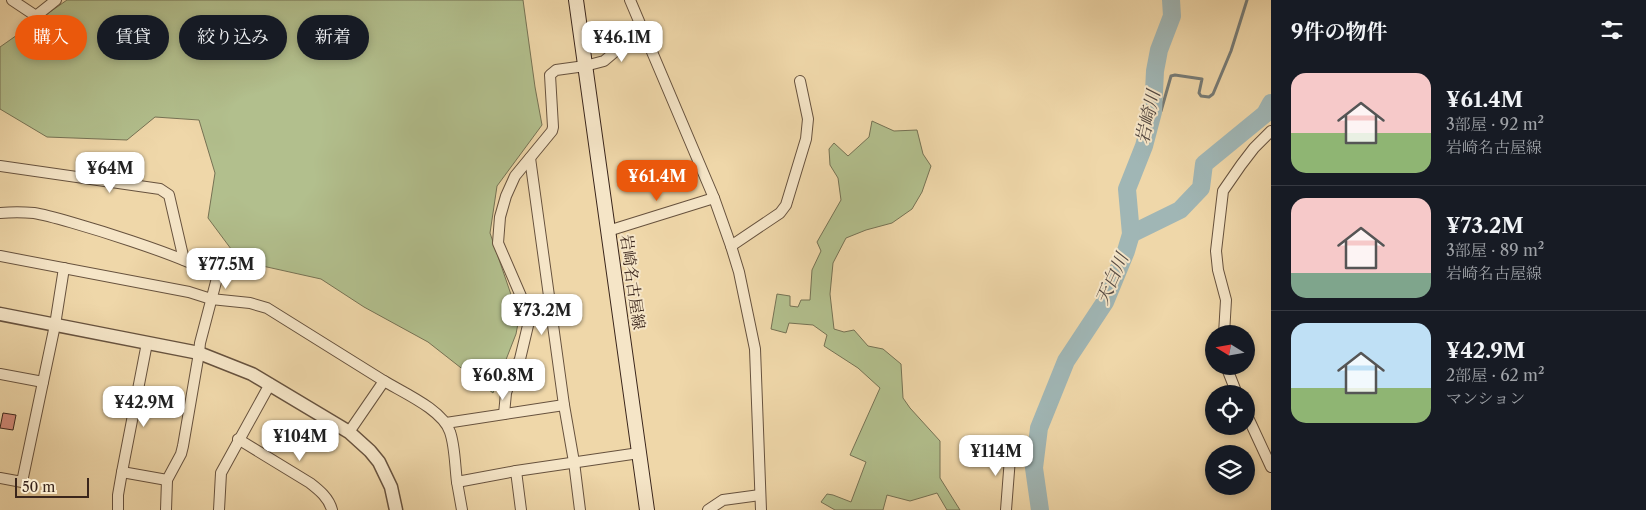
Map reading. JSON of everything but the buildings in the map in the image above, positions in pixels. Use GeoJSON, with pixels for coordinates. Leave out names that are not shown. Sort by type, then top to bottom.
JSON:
{"type":"FeatureCollection","features":[{"type":"Feature","properties":{"kind":"main road","name":"岩崎名古屋線"},"geometry":{"type":"LineString","coordinates":[[576,0],[647,510]]}},
{"type":"Feature","properties":{"kind":"street"},"geometry":{"type":"LineString","coordinates":[[12,0],[36,16],[56,0]]}},
{"type":"Feature","properties":{"kind":"street"},"geometry":{"type":"LineString","coordinates":[[630,0],[714,198],[739,272],[755,349],[761,510]]}},
{"type":"Feature","properties":{"kind":"street"},"geometry":{"type":"LineString","coordinates":[[504,414],[506,393],[520,359],[530,318],[498,244],[500,218],[506,196],[514,176],[552,131],[550,75],[556,70],[600,63],[608,59],[643,28]]}},
{"type":"Feature","properties":{"kind":"street"},"geometry":{"type":"LineString","coordinates":[[731,246],[780,213],[786,205],[806,138],[808,119],[800,81]]}},
{"type":"Feature","properties":{"kind":"street"},"geometry":{"type":"LineString","coordinates":[[1225,325],[1226,300],[1218,270],[1216,251],[1223,191],[1241,165],[1271,131]]}},
{"type":"Feature","properties":{"kind":"street"},"geometry":{"type":"LineString","coordinates":[[530,158],[580,510]]}},
{"type":"Feature","properties":{"kind":"street"},"geometry":{"type":"LineString","coordinates":[[0,166],[160,188],[169,195],[184,260]]}},
{"type":"Feature","properties":{"kind":"street"},"geometry":{"type":"LineString","coordinates":[[608,231],[714,198]]}},
{"type":"Feature","properties":{"kind":"street"},"geometry":{"type":"LineString","coordinates":[[0,213],[19,212],[44,216],[105,232],[184,260],[213,273],[216,278],[200,343],[183,446],[181,454],[167,480],[166,510]]}},
{"type":"Feature","properties":{"kind":"street"},"geometry":{"type":"LineString","coordinates":[[0,256],[189,292],[210,299],[250,303],[267,308],[435,412],[446,423],[451,433],[462,510]]}},
{"type":"Feature","properties":{"kind":"street"},"geometry":{"type":"LineString","coordinates":[[0,478],[22,482],[55,325],[64,268]]}},
{"type":"Feature","properties":{"kind":"street"},"geometry":{"type":"LineString","coordinates":[[0,314],[199,354],[228,364],[270,384],[349,432],[370,451],[379,462],[391,487],[396,510]]}},
{"type":"Feature","properties":{"kind":"street"},"geometry":{"type":"LineString","coordinates":[[118,510],[118,495],[147,343]]}},
{"type":"Feature","properties":{"kind":"street"},"geometry":{"type":"LineString","coordinates":[[0,374],[43,382]]}},
{"type":"Feature","properties":{"kind":"street"},"geometry":{"type":"LineString","coordinates":[[349,432],[384,381]]}},
{"type":"Feature","properties":{"kind":"street"},"geometry":{"type":"LineString","coordinates":[[219,510],[219,480],[221,473],[238,439],[270,384]]}},
{"type":"Feature","properties":{"kind":"street"},"geometry":{"type":"LineString","coordinates":[[446,423],[564,405]]}},
{"type":"Feature","properties":{"kind":"street"},"geometry":{"type":"LineString","coordinates":[[1255,432],[1271,467]]}},
{"type":"Feature","properties":{"kind":"street"},"geometry":{"type":"LineString","coordinates":[[1258,438],[1271,440]]}},
{"type":"Feature","properties":{"kind":"street"},"geometry":{"type":"LineString","coordinates":[[238,439],[310,483],[326,498],[332,510]]}},
{"type":"Feature","properties":{"kind":"street"},"geometry":{"type":"LineString","coordinates":[[1006,510],[1010,445]]}},
{"type":"Feature","properties":{"kind":"street"},"geometry":{"type":"LineString","coordinates":[[457,482],[516,471],[639,453]]}},
{"type":"Feature","properties":{"kind":"street"},"geometry":{"type":"LineString","coordinates":[[516,471],[521,510]]}},
{"type":"Feature","properties":{"kind":"street"},"geometry":{"type":"LineString","coordinates":[[122,472],[167,480]]}},
{"type":"Feature","properties":{"kind":"street"},"geometry":{"type":"LineString","coordinates":[[708,510],[723,500],[760,495]]}},
{"type":"Feature","properties":{"kind":"green space"},"geometry":{"type":"Polygon","coordinates":[[[67,0],[523,0],[542,125],[497,186],[490,233],[519,318],[516,334],[493,393],[428,342],[364,307],[321,279],[240,261],[208,218],[215,173],[199,120],[155,117],[127,140],[47,137],[0,109],[0,47],[15,36],[15,60],[87,60],[87,15],[46,15],[67,0]]]}},
{"type":"Feature","properties":{"kind":"green space"},"geometry":{"type":"Polygon","coordinates":[[[872,121],[894,131],[917,130],[923,154],[931,166],[922,192],[912,209],[892,223],[846,238],[833,263],[830,294],[834,329],[844,332],[854,330],[868,346],[883,349],[901,364],[903,398],[940,441],[940,478],[960,510],[947,510],[937,493],[910,501],[887,495],[883,510],[835,510],[821,502],[827,494],[851,502],[866,462],[850,455],[880,388],[858,368],[824,346],[827,335],[813,325],[789,323],[786,333],[771,329],[777,294],[790,296],[790,306],[798,307],[801,300],[810,300],[812,270],[821,251],[817,242],[841,200],[838,178],[830,165],[829,149],[834,143],[848,156],[869,137],[872,121]]]}},
{"type":"Feature","properties":{"kind":"waterway","name":"天白川"},"geometry":{"type":"LineString","coordinates":[[1040,510],[1034,468],[1039,428],[1066,361],[1105,302],[1126,251],[1131,234],[1127,189],[1144,146],[1153,112],[1155,71],[1159,50],[1172,16],[1171,0]]}},
{"type":"Feature","properties":{"kind":"waterway","name":"岩崎川"},"geometry":{"type":"LineString","coordinates":[[1153,112],[1161,111],[1171,76],[1202,79],[1199,93],[1201,96],[1209,97],[1213,94],[1231,51],[1247,0]]}},
{"type":"Feature","properties":{"kind":"waterway","name":"天白川"},"geometry":{"type":"LineString","coordinates":[[1131,234],[1180,210],[1201,188],[1204,164],[1265,114],[1271,103]]}}]}
